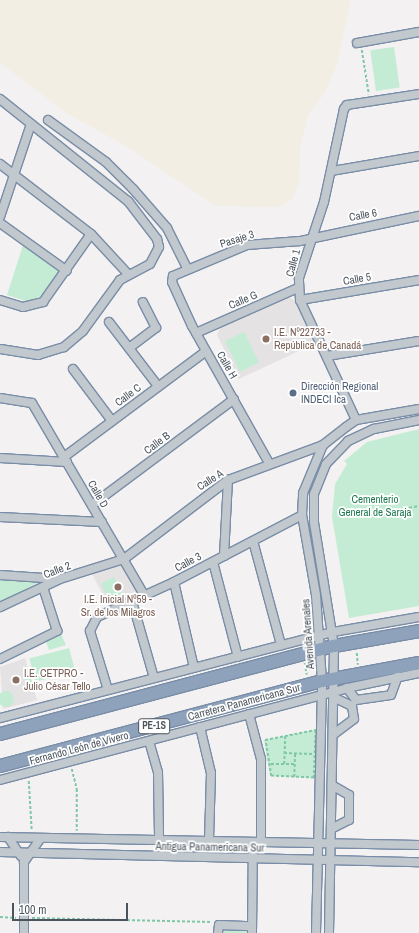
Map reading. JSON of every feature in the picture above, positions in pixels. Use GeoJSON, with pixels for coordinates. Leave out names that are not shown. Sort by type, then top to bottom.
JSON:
{"type":"FeatureCollection","features":[{"type":"Feature","properties":{"kind":"highway"},"geometry":{"type":"LineString","coordinates":[[0,734],[334,646],[419,631]]}},
{"type":"Feature","properties":{"kind":"highway","name":"Carretera Panamericana Sur"},"geometry":{"type":"LineString","coordinates":[[0,766],[322,681],[419,663]]}},
{"type":"Feature","properties":{"kind":"street"},"geometry":{"type":"LineString","coordinates":[[359,43],[419,32]]}},
{"type":"Feature","properties":{"kind":"street"},"geometry":{"type":"LineString","coordinates":[[370,101],[419,94]]}},
{"type":"Feature","properties":{"kind":"street"},"geometry":{"type":"LineString","coordinates":[[0,99],[128,202],[157,239],[157,255],[150,264],[128,274],[110,291],[83,331],[64,346],[38,355],[0,349]]}},
{"type":"Feature","properties":{"kind":"street","name":"Calle 1"},"geometry":{"type":"LineString","coordinates":[[356,420],[300,300],[298,288],[311,238],[332,171],[347,105],[370,101]]}},
{"type":"Feature","properties":{"kind":"street"},"geometry":{"type":"LineString","coordinates":[[48,120],[106,162],[133,189],[167,228],[187,268]]}},
{"type":"Feature","properties":{"kind":"street"},"geometry":{"type":"LineString","coordinates":[[0,217],[31,124]]}},
{"type":"Feature","properties":{"kind":"street"},"geometry":{"type":"LineString","coordinates":[[332,171],[419,156]]}},
{"type":"Feature","properties":{"kind":"street"},"geometry":{"type":"LineString","coordinates":[[0,164],[91,234],[128,274]]}},
{"type":"Feature","properties":{"kind":"street","name":"Calle 6"},"geometry":{"type":"LineString","coordinates":[[311,238],[419,216]]}},
{"type":"Feature","properties":{"kind":"street"},"geometry":{"type":"LineString","coordinates":[[0,224],[67,271]]}},
{"type":"Feature","properties":{"kind":"street"},"geometry":{"type":"LineString","coordinates":[[0,300],[23,307],[34,306],[53,292],[91,234]]}},
{"type":"Feature","properties":{"kind":"street","name":"Pasaje 3"},"geometry":{"type":"LineString","coordinates":[[173,276],[187,268],[247,245],[311,238]]}},
{"type":"Feature","properties":{"kind":"street","name":"Calle H"},"geometry":{"type":"LineString","coordinates":[[173,276],[172,282],[196,333],[269,463]]}},
{"type":"Feature","properties":{"kind":"street","name":"Calle 5"},"geometry":{"type":"LineString","coordinates":[[300,300],[419,280]]}},
{"type":"Feature","properties":{"kind":"street","name":"Calle G"},"geometry":{"type":"LineString","coordinates":[[196,333],[298,288]]}},
{"type":"Feature","properties":{"kind":"street"},"geometry":{"type":"LineString","coordinates":[[129,348],[156,328],[143,302]]}},
{"type":"Feature","properties":{"kind":"street"},"geometry":{"type":"LineString","coordinates":[[109,322],[158,386]]}},
{"type":"Feature","properties":{"kind":"street"},"geometry":{"type":"LineString","coordinates":[[327,356],[419,341]]}},
{"type":"Feature","properties":{"kind":"street","name":"Calle C"},"geometry":{"type":"LineString","coordinates":[[66,460],[112,421],[206,351]]}},
{"type":"Feature","properties":{"kind":"street"},"geometry":{"type":"LineString","coordinates":[[73,369],[112,421]]}},
{"type":"Feature","properties":{"kind":"street","name":"Calle D"},"geometry":{"type":"LineString","coordinates":[[0,398],[32,403],[145,596]]}},
{"type":"Feature","properties":{"kind":"street","name":"Calle B"},"geometry":{"type":"LineString","coordinates":[[92,505],[234,399]]}},
{"type":"Feature","properties":{"kind":"street","name":"Avenida Arenales"},"geometry":{"type":"LineString","coordinates":[[316,933],[322,681],[320,635],[302,515],[305,486],[323,445],[356,420],[419,409]]}},
{"type":"Feature","properties":{"kind":"street","name":"Avenida Arenales"},"geometry":{"type":"LineString","coordinates":[[329,933],[335,694],[334,646],[313,513],[320,474],[333,455],[356,437],[385,426],[419,420]]}},
{"type":"Feature","properties":{"kind":"street","name":"Calle A"},"geometry":{"type":"LineString","coordinates":[[124,559],[228,480],[269,463],[323,445]]}},
{"type":"Feature","properties":{"kind":"street"},"geometry":{"type":"LineString","coordinates":[[0,458],[66,460]]}},
{"type":"Feature","properties":{"kind":"street"},"geometry":{"type":"LineString","coordinates":[[224,556],[228,480]]}},
{"type":"Feature","properties":{"kind":"street","name":"Calle 3"},"geometry":{"type":"LineString","coordinates":[[108,690],[90,631],[97,617],[174,582],[302,515]]}},
{"type":"Feature","properties":{"kind":"street"},"geometry":{"type":"LineString","coordinates":[[0,517],[102,522]]}},
{"type":"Feature","properties":{"kind":"street"},"geometry":{"type":"LineString","coordinates":[[253,541],[280,645]]}},
{"type":"Feature","properties":{"kind":"street","name":"Calle 2"},"geometry":{"type":"LineString","coordinates":[[0,606],[60,580],[124,559]]}},
{"type":"Feature","properties":{"kind":"street"},"geometry":{"type":"LineString","coordinates":[[213,562],[238,656]]}},
{"type":"Feature","properties":{"kind":"street"},"geometry":{"type":"LineString","coordinates":[[0,575],[60,580]]}},
{"type":"Feature","properties":{"kind":"street"},"geometry":{"type":"LineString","coordinates":[[174,582],[194,668]]}},
{"type":"Feature","properties":{"kind":"street"},"geometry":{"type":"LineString","coordinates":[[0,659],[54,634],[58,626],[43,587]]}},
{"type":"Feature","properties":{"kind":"street"},"geometry":{"type":"LineString","coordinates":[[132,601],[154,678]]}},
{"type":"Feature","properties":{"kind":"street"},"geometry":{"type":"LineString","coordinates":[[0,718],[332,632],[419,617]]}},
{"type":"Feature","properties":{"kind":"street","name":"Fernando León de Vivero"},"geometry":{"type":"LineString","coordinates":[[0,780],[249,714],[321,696],[335,694],[347,688],[398,676],[419,673]]}},
{"type":"Feature","properties":{"kind":"street"},"geometry":{"type":"LineString","coordinates":[[335,694],[354,703],[391,695],[398,676]]}},
{"type":"Feature","properties":{"kind":"street"},"geometry":{"type":"LineString","coordinates":[[334,734],[354,719],[354,703],[347,688]]}},
{"type":"Feature","properties":{"kind":"street"},"geometry":{"type":"LineString","coordinates":[[219,929],[252,930],[254,859],[257,842],[261,759],[249,714]]}},
{"type":"Feature","properties":{"kind":"street"},"geometry":{"type":"LineString","coordinates":[[200,727],[211,773],[209,840]]}},
{"type":"Feature","properties":{"kind":"street"},"geometry":{"type":"LineString","coordinates":[[149,741],[158,772],[159,839]]}},
{"type":"Feature","properties":{"kind":"street"},"geometry":{"type":"LineString","coordinates":[[331,829],[349,820],[349,795],[332,785]]}},
{"type":"Feature","properties":{"kind":"street"},"geometry":{"type":"LineString","coordinates":[[4,837],[419,845]]}},
{"type":"Feature","properties":{"kind":"street"},"geometry":{"type":"LineString","coordinates":[[4,837],[19,853],[24,862]]}},
{"type":"Feature","properties":{"kind":"street"},"geometry":{"type":"LineString","coordinates":[[24,933],[24,862],[36,838]]}},
{"type":"Feature","properties":{"kind":"street","name":"Antigua Panamericana Sur"},"geometry":{"type":"LineString","coordinates":[[0,852],[419,862]]}},
{"type":"Feature","properties":{"kind":"path"},"geometry":{"type":"LineString","coordinates":[[359,43],[370,101]]}},
{"type":"Feature","properties":{"kind":"path"},"geometry":{"type":"LineString","coordinates":[[365,516],[419,506]]}},
{"type":"Feature","properties":{"kind":"path"},"geometry":{"type":"LineString","coordinates":[[356,642],[359,674]]}},
{"type":"Feature","properties":{"kind":"path"},"geometry":{"type":"LineString","coordinates":[[316,730],[315,754],[314,778],[271,776],[271,764],[265,740],[316,730]]}},
{"type":"Feature","properties":{"kind":"path"},"geometry":{"type":"LineString","coordinates":[[284,764],[285,736]]}},
{"type":"Feature","properties":{"kind":"path"},"geometry":{"type":"LineString","coordinates":[[284,753],[315,754]]}},
{"type":"Feature","properties":{"kind":"path"},"geometry":{"type":"LineString","coordinates":[[294,777],[295,754]]}},
{"type":"Feature","properties":{"kind":"path"},"geometry":{"type":"LineString","coordinates":[[70,762],[77,789],[77,838]]}},
{"type":"Feature","properties":{"kind":"path"},"geometry":{"type":"LineString","coordinates":[[271,764],[294,764]]}},
{"type":"Feature","properties":{"kind":"path"},"geometry":{"type":"LineString","coordinates":[[28,773],[33,797],[36,838]]}},
{"type":"Feature","properties":{"kind":"path"},"geometry":{"type":"LineString","coordinates":[[0,917],[211,921],[219,929]]}},
{"type":"Feature","properties":{"kind":"shaded area","name":"I.E. Nº22733 - República de Canadá"},"geometry":{"type":"Polygon","coordinates":[[[286,297],[295,300],[316,343],[239,379],[217,335],[221,326],[286,297]]]}},
{"type":"Feature","properties":{"kind":"shaded area","name":"I.E. Inicial Nº59 - Sr. de los Milagros"},"geometry":{"type":"Polygon","coordinates":[[[123,563],[139,592],[109,606],[92,574],[123,563]]]}},
{"type":"Feature","properties":{"kind":"shaded area","name":"I.E. CETPRO - Julio César Tello"},"geometry":{"type":"Polygon","coordinates":[[[25,658],[37,700],[3,709],[0,667],[25,658]]]}},
{"type":"Feature","properties":{"kind":"green space"},"geometry":{"type":"Polygon","coordinates":[[[394,47],[400,88],[376,91],[370,50],[394,47]]]}},
{"type":"Feature","properties":{"kind":"green space"},"geometry":{"type":"Polygon","coordinates":[[[24,242],[62,272],[48,292],[29,302],[7,295],[24,242]]]}},
{"type":"Feature","properties":{"kind":"green space"},"geometry":{"type":"Polygon","coordinates":[[[244,332],[259,363],[240,372],[225,341],[244,332]]]}},
{"type":"Feature","properties":{"kind":"green space","name":"Cementerio General de Saraja"},"geometry":{"type":"Polygon","coordinates":[[[419,429],[419,606],[349,618],[332,517],[335,484],[347,464],[344,461],[367,442],[419,429]]]}},
{"type":"Feature","properties":{"kind":"green space"},"geometry":{"type":"Polygon","coordinates":[[[0,577],[35,580],[37,583],[0,603],[0,577]]]}},
{"type":"Feature","properties":{"kind":"green space"},"geometry":{"type":"Polygon","coordinates":[[[114,577],[124,597],[111,603],[101,584],[114,577]]]}},
{"type":"Feature","properties":{"kind":"green space"},"geometry":{"type":"Polygon","coordinates":[[[61,634],[66,645],[49,650],[46,641],[61,634]]]}},
{"type":"Feature","properties":{"kind":"green space"},"geometry":{"type":"Polygon","coordinates":[[[69,648],[75,671],[36,682],[29,659],[69,648]]]}},
{"type":"Feature","properties":{"kind":"green space"},"geometry":{"type":"Polygon","coordinates":[[[29,673],[34,688],[28,690],[23,675],[29,673]]]}},
{"type":"Feature","properties":{"kind":"green space"},"geometry":{"type":"Polygon","coordinates":[[[6,691],[13,696],[14,699],[9,706],[6,707],[-1,702],[-2,699],[3,692],[6,691]]]}},
{"type":"Feature","properties":{"kind":"green space"},"geometry":{"type":"Polygon","coordinates":[[[317,729],[315,778],[270,776],[264,740],[317,729]]]}},
{"type":"Feature","properties":{"kind":"green space"},"geometry":{"type":"Polygon","coordinates":[[[224,928],[247,928],[247,933],[224,933],[224,928]]]}},
{"type":"Feature","properties":{"kind":"sand"},"geometry":{"type":"Polygon","coordinates":[[[0,0],[351,0],[336,68],[325,92],[308,115],[300,149],[299,184],[293,198],[280,207],[216,206],[126,146],[66,113],[0,63],[0,0]]]}},
{"type":"Feature","properties":{"kind":"place","name":"I.E. Nº22733 - República de Canadá"},"geometry":{"type":"Point","coordinates":[266,339]}},
{"type":"Feature","properties":{"kind":"place","name":"Dirección Regional INDECI Ica"},"geometry":{"type":"Point","coordinates":[293,393]}},
{"type":"Feature","properties":{"kind":"place","name":"I.E. Inicial Nº59 - Sr. de los Milagros"},"geometry":{"type":"Point","coordinates":[118,587]}},
{"type":"Feature","properties":{"kind":"place","name":"I.E. CETPRO - Julio César Tello"},"geometry":{"type":"Point","coordinates":[16,680]}}]}
